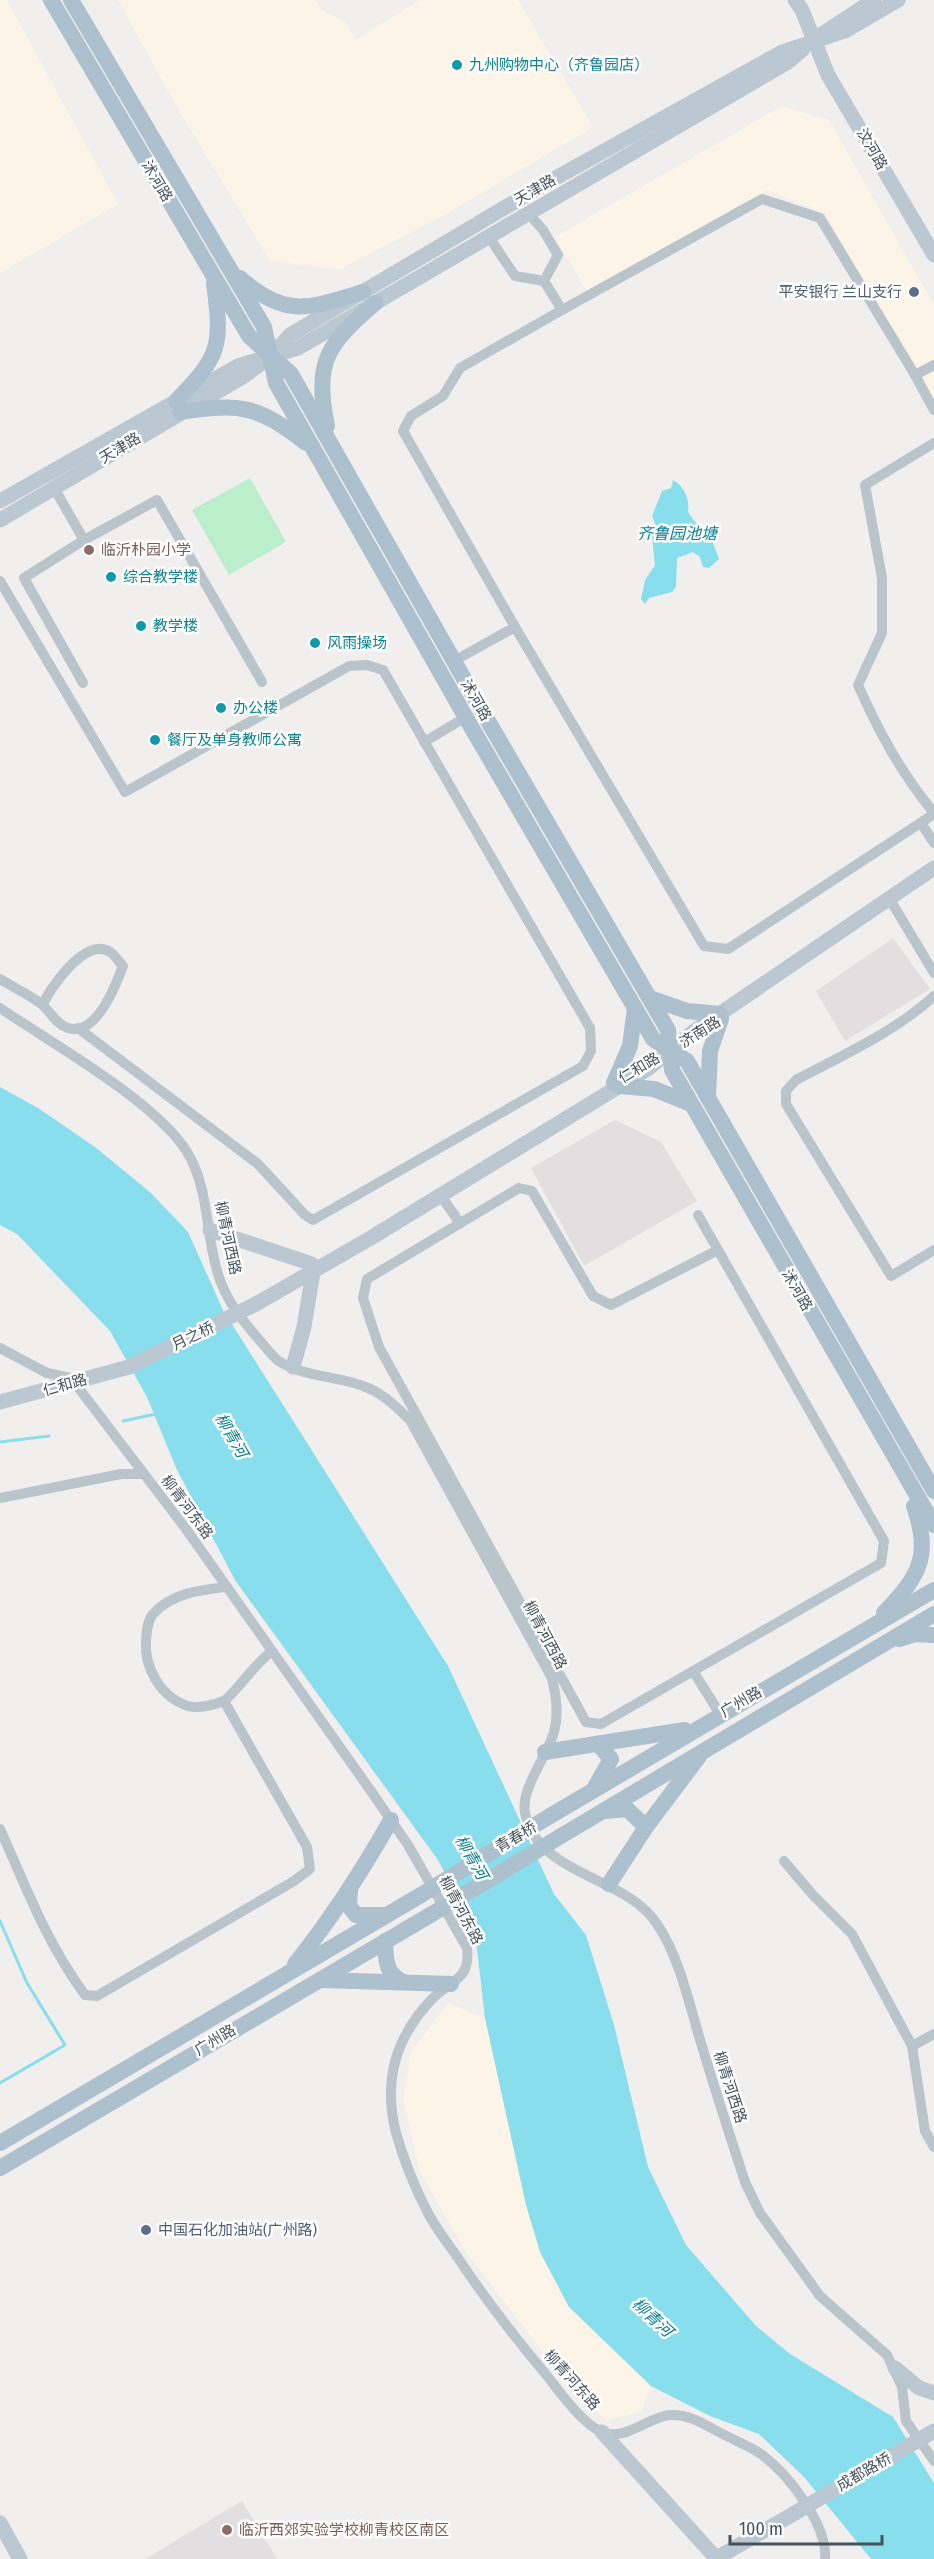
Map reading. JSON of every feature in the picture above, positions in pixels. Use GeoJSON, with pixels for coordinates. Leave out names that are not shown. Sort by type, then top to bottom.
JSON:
{"type":"FeatureCollection","features":[{"type":"Feature","properties":{"kind":"main road","name":"沭河路"},"geometry":{"type":"LineString","coordinates":[[51,0],[249,336],[291,374],[668,1030],[672,1070],[934,1526]]}},
{"type":"Feature","properties":{"kind":"main road","name":"沭河路"},"geometry":{"type":"LineString","coordinates":[[71,0],[264,327],[276,383],[466,717],[653,1039],[687,1061],[934,1491]]}},
{"type":"Feature","properties":{"kind":"main road"},"geometry":{"type":"LineString","coordinates":[[228,266],[257,293],[286,306],[312,308],[369,297]]}},
{"type":"Feature","properties":{"kind":"main road"},"geometry":{"type":"LineString","coordinates":[[178,407],[205,372],[217,344],[219,324],[214,276]]}},
{"type":"Feature","properties":{"kind":"main road"},"geometry":{"type":"LineString","coordinates":[[330,442],[320,391],[323,369],[340,334],[369,297]]}},
{"type":"Feature","properties":{"kind":"main road"},"geometry":{"type":"LineString","coordinates":[[178,407],[216,406],[254,410],[275,419],[314,449]]}},
{"type":"Feature","properties":{"kind":"main road"},"geometry":{"type":"LineString","coordinates":[[650,998],[687,1011],[721,1017],[710,1051],[708,1098]]}},
{"type":"Feature","properties":{"kind":"main road"},"geometry":{"type":"LineString","coordinates":[[635,1008],[630,1046],[617,1084],[654,1089],[691,1104]]}},
{"type":"Feature","properties":{"kind":"main road"},"geometry":{"type":"LineString","coordinates":[[916,1461],[934,1479]]}},
{"type":"Feature","properties":{"kind":"main road"},"geometry":{"type":"LineString","coordinates":[[872,1626],[906,1590],[921,1563],[923,1531],[904,1473]]}},
{"type":"Feature","properties":{"kind":"main road","name":"广州路"},"geometry":{"type":"LineString","coordinates":[[550,1816],[934,1590]]}},
{"type":"Feature","properties":{"kind":"main road","name":"广州路"},"geometry":{"type":"LineString","coordinates":[[561,1836],[706,1747],[934,1614]]}},
{"type":"Feature","properties":{"kind":"main road"},"geometry":{"type":"LineString","coordinates":[[876,1647],[915,1634],[934,1635]]}},
{"type":"Feature","properties":{"kind":"main road"},"geometry":{"type":"LineString","coordinates":[[545,1752],[695,1729]]}},
{"type":"Feature","properties":{"kind":"main road"},"geometry":{"type":"LineString","coordinates":[[593,1790],[611,1759],[598,1745]]}},
{"type":"Feature","properties":{"kind":"main road"},"geometry":{"type":"LineString","coordinates":[[609,1884],[646,1827],[706,1747]]}},
{"type":"Feature","properties":{"kind":"main road"},"geometry":{"type":"LineString","coordinates":[[602,1811],[627,1809],[646,1827]]}},
{"type":"Feature","properties":{"kind":"main road","name":"青春桥"},"geometry":{"type":"LineString","coordinates":[[421,1895],[550,1816]]}},
{"type":"Feature","properties":{"kind":"main road"},"geometry":{"type":"LineString","coordinates":[[288,1972],[326,1927],[391,1820]]}},
{"type":"Feature","properties":{"kind":"main road","name":"青春桥"},"geometry":{"type":"LineString","coordinates":[[432,1914],[561,1836]]}},
{"type":"Feature","properties":{"kind":"main road"},"geometry":{"type":"LineString","coordinates":[[350,1890],[349,1906],[356,1915],[368,1917],[386,1915]]}},
{"type":"Feature","properties":{"kind":"main road","name":"广州路"},"geometry":{"type":"LineString","coordinates":[[0,2144],[421,1895]]}},
{"type":"Feature","properties":{"kind":"main road","name":"广州路"},"geometry":{"type":"LineString","coordinates":[[0,2168],[432,1914]]}},
{"type":"Feature","properties":{"kind":"main road"},"geometry":{"type":"LineString","coordinates":[[385,1941],[386,1964],[392,1977],[403,1982]]}},
{"type":"Feature","properties":{"kind":"main road"},"geometry":{"type":"LineString","coordinates":[[318,1980],[451,1984]]}},
{"type":"Feature","properties":{"kind":"street","name":"汶河路"},"geometry":{"type":"LineString","coordinates":[[789,0],[834,71],[934,244]]}},
{"type":"Feature","properties":{"kind":"street","name":"汶河路"},"geometry":{"type":"LineString","coordinates":[[795,0],[802,10],[828,75],[934,255]]}},
{"type":"Feature","properties":{"kind":"street","name":"天津路"},"geometry":{"type":"LineString","coordinates":[[369,297],[489,237],[788,62],[813,41],[874,0]]}},
{"type":"Feature","properties":{"kind":"street","name":"天津路"},"geometry":{"type":"LineString","coordinates":[[0,520],[54,488],[238,366],[298,348],[369,297],[596,154],[782,51],[845,31],[898,0]]}},
{"type":"Feature","properties":{"kind":"street"},"geometry":{"type":"LineString","coordinates":[[934,410],[820,218],[762,200],[460,368],[443,396],[411,416],[404,431],[515,627],[704,946],[728,949],[934,814],[908,782],[882,738],[858,685],[882,633],[882,578],[865,485],[934,443]]}},
{"type":"Feature","properties":{"kind":"street"},"geometry":{"type":"LineString","coordinates":[[529,214],[543,230],[558,255],[544,281]]}},
{"type":"Feature","properties":{"kind":"street"},"geometry":{"type":"LineString","coordinates":[[489,237],[515,276],[544,281],[562,310]]}},
{"type":"Feature","properties":{"kind":"street"},"geometry":{"type":"LineString","coordinates":[[915,375],[934,365]]}},
{"type":"Feature","properties":{"kind":"street","name":"天津路"},"geometry":{"type":"LineString","coordinates":[[0,501],[178,407]]}},
{"type":"Feature","properties":{"kind":"street"},"geometry":{"type":"LineString","coordinates":[[54,488],[84,540]]}},
{"type":"Feature","properties":{"kind":"street"},"geometry":{"type":"LineString","coordinates":[[83,682],[24,578],[84,540],[157,500],[262,682]]}},
{"type":"Feature","properties":{"kind":"street"},"geometry":{"type":"LineString","coordinates":[[0,581],[125,792],[349,666],[367,665],[383,670],[590,1028],[591,1050],[583,1066],[313,1220],[305,1215],[258,1164],[78,1029],[67,1028],[43,1004],[0,979]]}},
{"type":"Feature","properties":{"kind":"street"},"geometry":{"type":"LineString","coordinates":[[454,661],[515,627]]}},
{"type":"Feature","properties":{"kind":"street"},"geometry":{"type":"LineString","coordinates":[[424,742],[466,717]]}},
{"type":"Feature","properties":{"kind":"street"},"geometry":{"type":"LineString","coordinates":[[921,823],[934,843]]}},
{"type":"Feature","properties":{"kind":"street","name":"济南路"},"geometry":{"type":"LineString","coordinates":[[721,1017],[934,868]]}},
{"type":"Feature","properties":{"kind":"street","name":"济南路"},"geometry":{"type":"LineString","coordinates":[[670,1050],[934,874]]}},
{"type":"Feature","properties":{"kind":"street"},"geometry":{"type":"LineString","coordinates":[[892,903],[934,973]]}},
{"type":"Feature","properties":{"kind":"street"},"geometry":{"type":"LineString","coordinates":[[43,1004],[53,984],[81,956],[97,948],[110,951],[123,966],[112,995],[93,1020],[78,1029]]}},
{"type":"Feature","properties":{"kind":"street"},"geometry":{"type":"LineString","coordinates":[[934,996],[915,1013],[796,1080],[786,1090],[786,1104],[891,1276],[934,1250]]}},
{"type":"Feature","properties":{"kind":"street","name":"柳青河西路"},"geometry":{"type":"LineString","coordinates":[[0,1008],[119,1087],[176,1136],[201,1182],[218,1274],[232,1307],[276,1359],[293,1367],[362,1385],[387,1397],[410,1420],[552,1678],[558,1715],[554,1733],[532,1778],[525,1811],[534,1833],[552,1854],[571,1868],[609,1884],[643,1905],[668,1943],[745,2182],[760,2213],[820,2296],[887,2355],[902,2387],[906,2421],[934,2461]]}},
{"type":"Feature","properties":{"kind":"street"},"geometry":{"type":"LineString","coordinates":[[47,1040],[59,1022]]}},
{"type":"Feature","properties":{"kind":"street","name":"仁和路"},"geometry":{"type":"LineString","coordinates":[[313,1268],[617,1084],[649,1068],[670,1050]]}},
{"type":"Feature","properties":{"kind":"street","name":"仁和路"},"geometry":{"type":"LineString","coordinates":[[253,1300],[441,1196],[617,1084]]}},
{"type":"Feature","properties":{"kind":"street"},"geometry":{"type":"LineString","coordinates":[[698,1215],[718,1250],[884,1541],[881,1563],[601,1724],[586,1722],[379,1347],[363,1298],[367,1279],[519,1188],[532,1191],[593,1296],[611,1305],[718,1250]]}},
{"type":"Feature","properties":{"kind":"street"},"geometry":{"type":"LineString","coordinates":[[441,1196],[460,1222]]}},
{"type":"Feature","properties":{"kind":"street"},"geometry":{"type":"LineString","coordinates":[[210,1230],[313,1268],[304,1327],[293,1367]]}},
{"type":"Feature","properties":{"kind":"street","name":"月之桥"},"geometry":{"type":"LineString","coordinates":[[127,1364],[253,1300]]}},
{"type":"Feature","properties":{"kind":"street"},"geometry":{"type":"LineString","coordinates":[[0,1348],[47,1373],[72,1381]]}},
{"type":"Feature","properties":{"kind":"street","name":"仁和路"},"geometry":{"type":"LineString","coordinates":[[0,1402],[127,1364]]}},
{"type":"Feature","properties":{"kind":"street","name":"仁和路"},"geometry":{"type":"LineString","coordinates":[[0,1397],[72,1381]]}},
{"type":"Feature","properties":{"kind":"street","name":"柳青河东路"},"geometry":{"type":"LineString","coordinates":[[72,1381],[186,1529],[391,1820],[467,1948],[469,1962],[465,1973],[432,1999],[407,2032],[393,2058],[390,2094],[396,2133],[426,2209],[495,2313],[573,2408],[602,2432],[620,2434],[653,2419],[671,2415],[689,2416],[761,2454],[786,2478],[822,2530],[825,2559]]}},
{"type":"Feature","properties":{"kind":"street"},"geometry":{"type":"LineString","coordinates":[[0,1498],[121,1474],[144,1474]]}},
{"type":"Feature","properties":{"kind":"street"},"geometry":{"type":"LineString","coordinates":[[226,1587],[182,1594],[152,1614],[146,1647],[148,1668],[169,1695],[188,1706],[208,1706],[224,1701],[241,1687],[254,1665],[271,1652]]}},
{"type":"Feature","properties":{"kind":"street"},"geometry":{"type":"LineString","coordinates":[[693,1671],[720,1714]]}},
{"type":"Feature","properties":{"kind":"street"},"geometry":{"type":"LineString","coordinates":[[0,1829],[35,1914],[68,1972],[85,1995],[97,1996],[294,1881],[310,1869],[307,1847],[224,1701]]}},
{"type":"Feature","properties":{"kind":"street"},"geometry":{"type":"LineString","coordinates":[[784,1861],[812,1894],[852,1934],[912,2046],[925,2131],[934,2146]]}},
{"type":"Feature","properties":{"kind":"street"},"geometry":{"type":"LineString","coordinates":[[912,2046],[934,2034]]}},
{"type":"Feature","properties":{"kind":"street"},"geometry":{"type":"LineString","coordinates":[[895,2368],[919,2388],[934,2393]]}},
{"type":"Feature","properties":{"kind":"street","name":"成都路桥"},"geometry":{"type":"LineString","coordinates":[[798,2516],[934,2431]]}},
{"type":"Feature","properties":{"kind":"street"},"geometry":{"type":"LineString","coordinates":[[602,2432],[716,2559],[798,2516]]}},
{"type":"Feature","properties":{"kind":"street","name":"成都路桥"},"geometry":{"type":"LineString","coordinates":[[798,2516],[934,2440]]}},
{"type":"Feature","properties":{"kind":"street"},"geometry":{"type":"LineString","coordinates":[[731,2559],[798,2516]]}},
{"type":"Feature","properties":{"kind":"street"},"geometry":{"type":"LineString","coordinates":[[0,2523],[20,2559]]}},
{"type":"Feature","properties":{"kind":"street"},"geometry":{"type":"LineString","coordinates":[[0,2542],[10,2559]]}},
{"type":"Feature","properties":{"kind":"shaded area"},"geometry":{"type":"Polygon","coordinates":[[[0,0],[7,0],[118,204],[0,273],[0,0]]]}},
{"type":"Feature","properties":{"kind":"shaded area"},"geometry":{"type":"Polygon","coordinates":[[[118,0],[316,0],[322,10],[345,21],[355,40],[420,0],[518,0],[593,127],[451,211],[341,269],[270,261],[175,104],[118,0]]]}},
{"type":"Feature","properties":{"kind":"shaded area"},"geometry":{"type":"Polygon","coordinates":[[[782,106],[829,120],[934,305],[934,399],[825,213],[767,190],[587,292],[555,237],[782,106]]]}},
{"type":"Feature","properties":{"kind":"shaded area"},"geometry":{"type":"Polygon","coordinates":[[[893,938],[930,989],[845,1041],[816,991],[893,938]]]}},
{"type":"Feature","properties":{"kind":"shaded area"},"geometry":{"type":"Polygon","coordinates":[[[615,1120],[661,1142],[697,1201],[584,1266],[531,1168],[615,1120]]]}},
{"type":"Feature","properties":{"kind":"shaded area"},"geometry":{"type":"Polygon","coordinates":[[[448,2003],[485,2018],[526,2205],[569,2307],[651,2386],[641,2412],[606,2420],[562,2377],[464,2249],[420,2172],[403,2100],[411,2052],[448,2003]]]}},
{"type":"Feature","properties":{"kind":"shaded area","name":"临沂西郊实验学校柳青校区南区"},"geometry":{"type":"Polygon","coordinates":[[[242,2501],[277,2559],[145,2559],[242,2501]]]}},
{"type":"Feature","properties":{"kind":"green space"},"geometry":{"type":"Polygon","coordinates":[[[250,478],[286,542],[229,575],[192,510],[250,478]]]}},
{"type":"Feature","properties":{"kind":"water","name":"齐鲁园池塘"},"geometry":{"type":"Polygon","coordinates":[[[673,480],[685,493],[688,512],[695,522],[708,530],[719,559],[709,568],[703,567],[700,557],[693,552],[677,558],[676,587],[672,592],[649,598],[645,604],[641,599],[645,580],[655,565],[652,535],[657,528],[652,516],[662,491],[671,488],[673,480]]]}},
{"type":"Feature","properties":{"kind":"water","name":"柳青河"},"geometry":{"type":"Polygon","coordinates":[[[0,1087],[38,1108],[95,1147],[151,1193],[188,1232],[223,1310],[448,1666],[554,1894],[586,1935],[614,2025],[648,2167],[686,2245],[756,2326],[790,2354],[893,2417],[934,2483],[934,2559],[871,2559],[804,2477],[759,2434],[710,2416],[651,2386],[569,2307],[540,2252],[526,2205],[485,2018],[475,1932],[438,1860],[235,1580],[177,1470],[147,1397],[110,1331],[17,1234],[0,1225],[0,1087]]]}},
{"type":"Feature","properties":{"kind":"waterway"},"geometry":{"type":"LineString","coordinates":[[123,1421],[156,1414]]}},
{"type":"Feature","properties":{"kind":"waterway"},"geometry":{"type":"LineString","coordinates":[[0,1442],[49,1436]]}},
{"type":"Feature","properties":{"kind":"waterway"},"geometry":{"type":"LineString","coordinates":[[0,1921],[27,1983],[65,2045],[0,2083]]}},
{"type":"Feature","properties":{"kind":"place","name":"九州购物中心（齐鲁园店）"},"geometry":{"type":"Point","coordinates":[457,65]}},
{"type":"Feature","properties":{"kind":"place","name":"平安银行 兰山支行"},"geometry":{"type":"Point","coordinates":[914,292]}},
{"type":"Feature","properties":{"kind":"place","name":"临沂朴园小学"},"geometry":{"type":"Point","coordinates":[89,550]}},
{"type":"Feature","properties":{"kind":"place","name":"综合教学楼"},"geometry":{"type":"Point","coordinates":[111,577]}},
{"type":"Feature","properties":{"kind":"place","name":"教学楼"},"geometry":{"type":"Point","coordinates":[141,626]}},
{"type":"Feature","properties":{"kind":"place","name":"风雨操场"},"geometry":{"type":"Point","coordinates":[315,643]}},
{"type":"Feature","properties":{"kind":"place","name":"办公楼"},"geometry":{"type":"Point","coordinates":[221,708]}},
{"type":"Feature","properties":{"kind":"place","name":"餐厅及单身教师公寓"},"geometry":{"type":"Point","coordinates":[155,740]}},
{"type":"Feature","properties":{"kind":"place","name":"中国石化加油站(广州路)"},"geometry":{"type":"Point","coordinates":[146,2230]}},
{"type":"Feature","properties":{"kind":"place","name":"临沂西郊实验学校柳青校区南区"},"geometry":{"type":"Point","coordinates":[227,2530]}}]}
